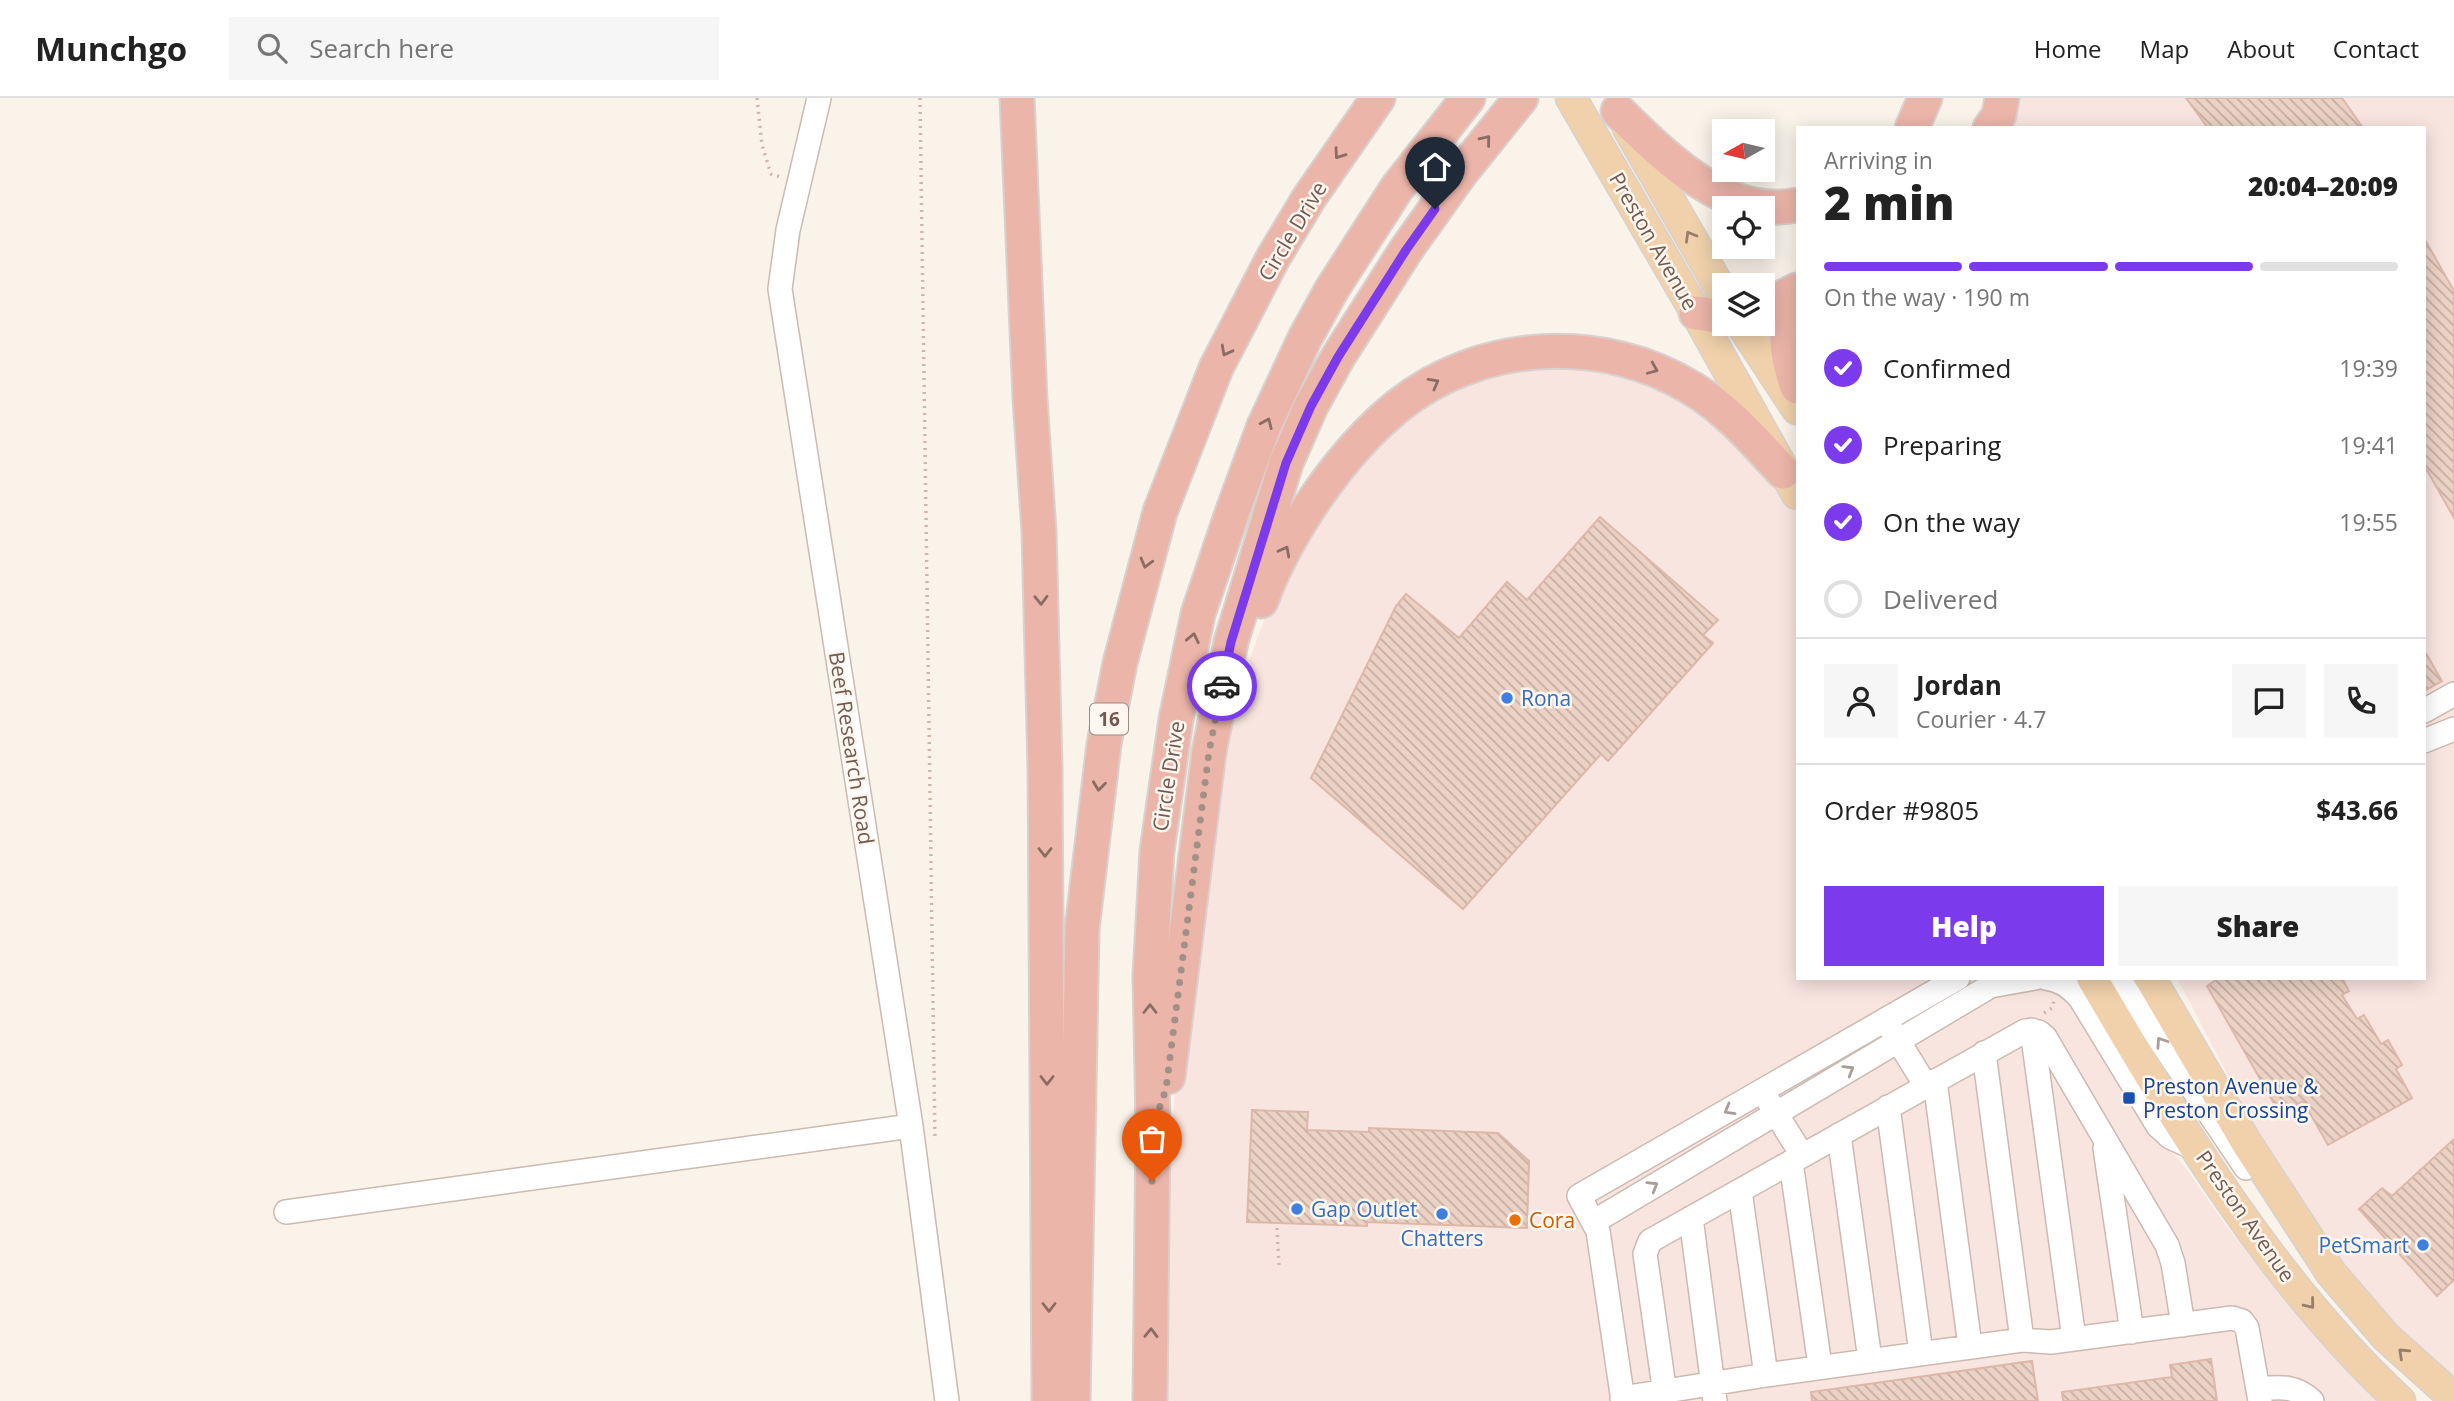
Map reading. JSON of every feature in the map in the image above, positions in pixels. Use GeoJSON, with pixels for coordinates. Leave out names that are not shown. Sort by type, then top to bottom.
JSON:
{"type":"FeatureCollection","features":[{"type":"Feature","properties":{"kind":"highway"},"geometry":{"type":"LineString","coordinates":[[1017,98],[1030,399],[1040,532]]}},
{"type":"Feature","properties":{"kind":"highway"},"geometry":{"type":"LineString","coordinates":[[1040,98],[1045,379],[1040,532],[1045,768],[1049,1401]]}},
{"type":"Feature","properties":{"kind":"highway","name":"Circle Drive"},"geometry":{"type":"LineString","coordinates":[[1073,1401],[1083,929],[1104,744],[1120,663],[1160,512],[1216,368],[1273,258],[1308,198],[1378,98]]}},
{"type":"Feature","properties":{"kind":"highway","name":"Circle Drive"},"geometry":{"type":"LineString","coordinates":[[1150,1401],[1153,1126],[1150,976],[1157,851],[1174,731],[1198,614],[1264,426],[1305,338],[1332,289],[1397,188],[1468,98]]}},
{"type":"Feature","properties":{"kind":"highway"},"geometry":{"type":"LineString","coordinates":[[1153,1126],[1166,1089],[1209,752],[1231,642],[1286,463],[1311,406],[1338,357],[1406,250],[1460,174],[1521,98]]}},
{"type":"Feature","properties":{"kind":"highway"},"geometry":{"type":"LineString","coordinates":[[1913,126],[1925,98]]}},
{"type":"Feature","properties":{"kind":"highway"},"geometry":{"type":"LineString","coordinates":[[1991,126],[1999,115],[2002,98]]}},
{"type":"Feature","properties":{"kind":"highway"},"geometry":{"type":"LineString","coordinates":[[1614,104],[1662,154],[1701,184],[1746,202],[1767,206],[1796,205]]}},
{"type":"Feature","properties":{"kind":"highway"},"geometry":{"type":"LineString","coordinates":[[1775,301],[1796,290]]}},
{"type":"Feature","properties":{"kind":"highway"},"geometry":{"type":"LineString","coordinates":[[1796,307],[1790,315],[1787,340],[1796,384]]}},
{"type":"Feature","properties":{"kind":"highway"},"geometry":{"type":"LineString","coordinates":[[1209,752],[1262,597],[1306,515],[1346,460],[1380,422],[1414,395],[1450,375],[1490,360],[1538,352],[1589,353],[1636,362],[1674,378],[1714,404],[1734,421],[1790,483]]}},
{"type":"Feature","properties":{"kind":"main road","name":"Preston Avenue"},"geometry":{"type":"LineString","coordinates":[[1573,101],[1710,315],[1790,483]]}},
{"type":"Feature","properties":{"kind":"main road","name":"Preston Avenue"},"geometry":{"type":"LineString","coordinates":[[1614,104],[1712,274]]}},
{"type":"Feature","properties":{"kind":"main road"},"geometry":{"type":"LineString","coordinates":[[1749,336],[1796,407]]}},
{"type":"Feature","properties":{"kind":"main road","name":"Preston Avenue"},"geometry":{"type":"LineString","coordinates":[[2093,980],[2198,1150],[2250,1226],[2310,1304],[2400,1401]]}},
{"type":"Feature","properties":{"kind":"main road","name":"Preston Avenue"},"geometry":{"type":"LineString","coordinates":[[2151,980],[2246,1142],[2331,1273],[2386,1337],[2454,1398]]}},
{"type":"Feature","properties":{"kind":"street","name":"Beef Research Road"},"geometry":{"type":"LineString","coordinates":[[820,98],[788,230],[780,289],[911,1126],[947,1401]]}},
{"type":"Feature","properties":{"kind":"street"},"geometry":{"type":"LineString","coordinates":[[2426,710],[2454,694]]}},
{"type":"Feature","properties":{"kind":"street"},"geometry":{"type":"LineString","coordinates":[[2426,740],[2454,729]]}},
{"type":"Feature","properties":{"kind":"street"},"geometry":{"type":"LineString","coordinates":[[1955,980],[1579,1196],[1595,1221],[1601,1244],[1623,1399],[1713,1392],[1766,1375],[1970,1346],[2022,1340],[2051,1342],[2232,1318],[2242,1321],[2251,1339],[2259,1395],[2289,1387],[2303,1393],[2312,1401]]}},
{"type":"Feature","properties":{"kind":"street"},"geometry":{"type":"LineString","coordinates":[[1595,1221],[1996,983],[2019,980]]}},
{"type":"Feature","properties":{"kind":"street"},"geometry":{"type":"LineString","coordinates":[[2057,980],[2080,998],[2158,1126],[2170,1137],[2198,1150]]}},
{"type":"Feature","properties":{"kind":"street"},"geometry":{"type":"LineString","coordinates":[[2119,980],[2293,1241],[2331,1273]]}},
{"type":"Feature","properties":{"kind":"street"},"geometry":{"type":"LineString","coordinates":[[2167,980],[2236,1104],[2246,1142]]}},
{"type":"Feature","properties":{"kind":"street"},"geometry":{"type":"LineString","coordinates":[[1886,1021],[1930,1083],[1970,1346]]}},
{"type":"Feature","properties":{"kind":"street"},"geometry":{"type":"LineString","coordinates":[[2032,1030],[2074,1339]]}},
{"type":"Feature","properties":{"kind":"street"},"geometry":{"type":"LineString","coordinates":[[1665,1396],[1646,1247],[1650,1241],[2017,1034],[2032,1030],[2045,1037],[2171,1254],[2183,1325]]}},
{"type":"Feature","properties":{"kind":"street"},"geometry":{"type":"LineString","coordinates":[[1984,1053],[2022,1340]]}},
{"type":"Feature","properties":{"kind":"street"},"geometry":{"type":"LineString","coordinates":[[1762,1091],[1776,1113],[1797,1159],[1820,1366]]}},
{"type":"Feature","properties":{"kind":"street"},"geometry":{"type":"LineString","coordinates":[[1888,1107],[1921,1353]]}},
{"type":"Feature","properties":{"kind":"street"},"geometry":{"type":"LineString","coordinates":[[286,1212],[911,1126]]}},
{"type":"Feature","properties":{"kind":"street"},"geometry":{"type":"LineString","coordinates":[[1839,1135],[1870,1360]]}},
{"type":"Feature","properties":{"kind":"street"},"geometry":{"type":"LineString","coordinates":[[2103,1136],[2132,1332]]}},
{"type":"Feature","properties":{"kind":"street"},"geometry":{"type":"LineString","coordinates":[[1741,1191],[1766,1375]]}},
{"type":"Feature","properties":{"kind":"street"},"geometry":{"type":"LineString","coordinates":[[1691,1218],[1713,1392]]}},
{"type":"Feature","properties":{"kind":"path"},"geometry":{"type":"LineString","coordinates":[[757,98],[762,145],[772,174],[799,185]]}},
{"type":"Feature","properties":{"kind":"path"},"geometry":{"type":"LineString","coordinates":[[920,98],[935,1103]]}},
{"type":"Feature","properties":{"kind":"path"},"geometry":{"type":"LineString","coordinates":[[2032,1030],[2041,1015],[2052,1008],[2050,988]]}},
{"type":"Feature","properties":{"kind":"path"},"geometry":{"type":"LineString","coordinates":[[1277,1228],[1279,1265]]}},
{"type":"Feature","properties":{"kind":"shaded area"},"geometry":{"type":"Polygon","coordinates":[[[2020,98],[2454,98],[2454,1389],[2405,1348],[2290,1194],[2178,980],[2426,980],[2426,126],[2013,126],[2020,98]]]}},
{"type":"Feature","properties":{"kind":"shaded area"},"geometry":{"type":"Polygon","coordinates":[[[1568,357],[1692,395],[1781,489],[1796,513],[1796,980],[2061,980],[2162,1142],[2185,1167],[2227,1227],[2297,1313],[2385,1401],[1164,1401],[1168,1181],[1183,989],[1235,701],[1268,609],[1335,487],[1437,388],[1568,357]]]}},
{"type":"Feature","properties":{"kind":"building"},"geometry":{"type":"Polygon","coordinates":[[[2186,98],[2342,98],[2362,126],[2207,126],[2186,98]]]}},
{"type":"Feature","properties":{"kind":"building"},"geometry":{"type":"Polygon","coordinates":[[[2426,242],[2454,291],[2454,518],[2426,469],[2426,242]]]}},
{"type":"Feature","properties":{"kind":"building","name":"Rona"},"geometry":{"type":"Polygon","coordinates":[[[1600,517],[1718,620],[1703,635],[1713,643],[1608,761],[1601,754],[1463,909],[1311,778],[1396,606],[1406,594],[1459,638],[1507,582],[1527,600],[1600,517]]]}},
{"type":"Feature","properties":{"kind":"building"},"geometry":{"type":"Polygon","coordinates":[[[2426,653],[2442,681],[2426,690],[2426,653]]]}},
{"type":"Feature","properties":{"kind":"building"},"geometry":{"type":"Polygon","coordinates":[[[2216,980],[2343,980],[2349,991],[2342,995],[2357,1019],[2364,1015],[2381,1044],[2388,1040],[2402,1065],[2396,1069],[2412,1098],[2328,1145],[2303,1101],[2280,1114],[2207,986],[2216,980]]]}},
{"type":"Feature","properties":{"kind":"building"},"geometry":{"type":"Polygon","coordinates":[[[1252,1110],[1308,1112],[1307,1130],[1369,1132],[1369,1128],[1498,1133],[1529,1161],[1527,1228],[1367,1222],[1367,1226],[1247,1222],[1252,1110]]]}},
{"type":"Feature","properties":{"kind":"building","name":"PetSmart"},"geometry":{"type":"Polygon","coordinates":[[[2454,1139],[2454,1280],[2437,1296],[2359,1209],[2382,1188],[2392,1196],[2454,1139]]]}},
{"type":"Feature","properties":{"kind":"building"},"geometry":{"type":"Polygon","coordinates":[[[2211,1359],[2217,1401],[2063,1401],[2062,1392],[2172,1377],[2170,1365],[2211,1359]]]}},
{"type":"Feature","properties":{"kind":"building"},"geometry":{"type":"Polygon","coordinates":[[[2032,1361],[2038,1401],[1812,1401],[1811,1392],[2032,1361]]]}},
{"type":"Feature","properties":{"kind":"way so far"},"geometry":{"type":"LineString","coordinates":[[1152,1181],[1153,1126],[1166,1089],[1209,752],[1222,686]]}},
{"type":"Feature","properties":{"kind":"place","name":"Rona"},"geometry":{"type":"Point","coordinates":[1507,698]}},
{"type":"Feature","properties":{"kind":"place","name":"Preston Avenue & Preston Crossing"},"geometry":{"type":"Point","coordinates":[2129,1098]}},
{"type":"Feature","properties":{"kind":"place","name":"Gap Outlet"},"geometry":{"type":"Point","coordinates":[1297,1209]}},
{"type":"Feature","properties":{"kind":"place","name":"Chatters"},"geometry":{"type":"Point","coordinates":[1442,1214]}},
{"type":"Feature","properties":{"kind":"place","name":"Cora"},"geometry":{"type":"Point","coordinates":[1515,1220]}},
{"type":"Feature","properties":{"kind":"place","name":"PetSmart"},"geometry":{"type":"Point","coordinates":[2423,1245]}},
{"type":"Feature","properties":{"kind":"route"},"geometry":{"type":"LineString","coordinates":[[1222,686],[1231,642],[1286,463],[1311,406],[1338,357],[1435,209]]}}]}
